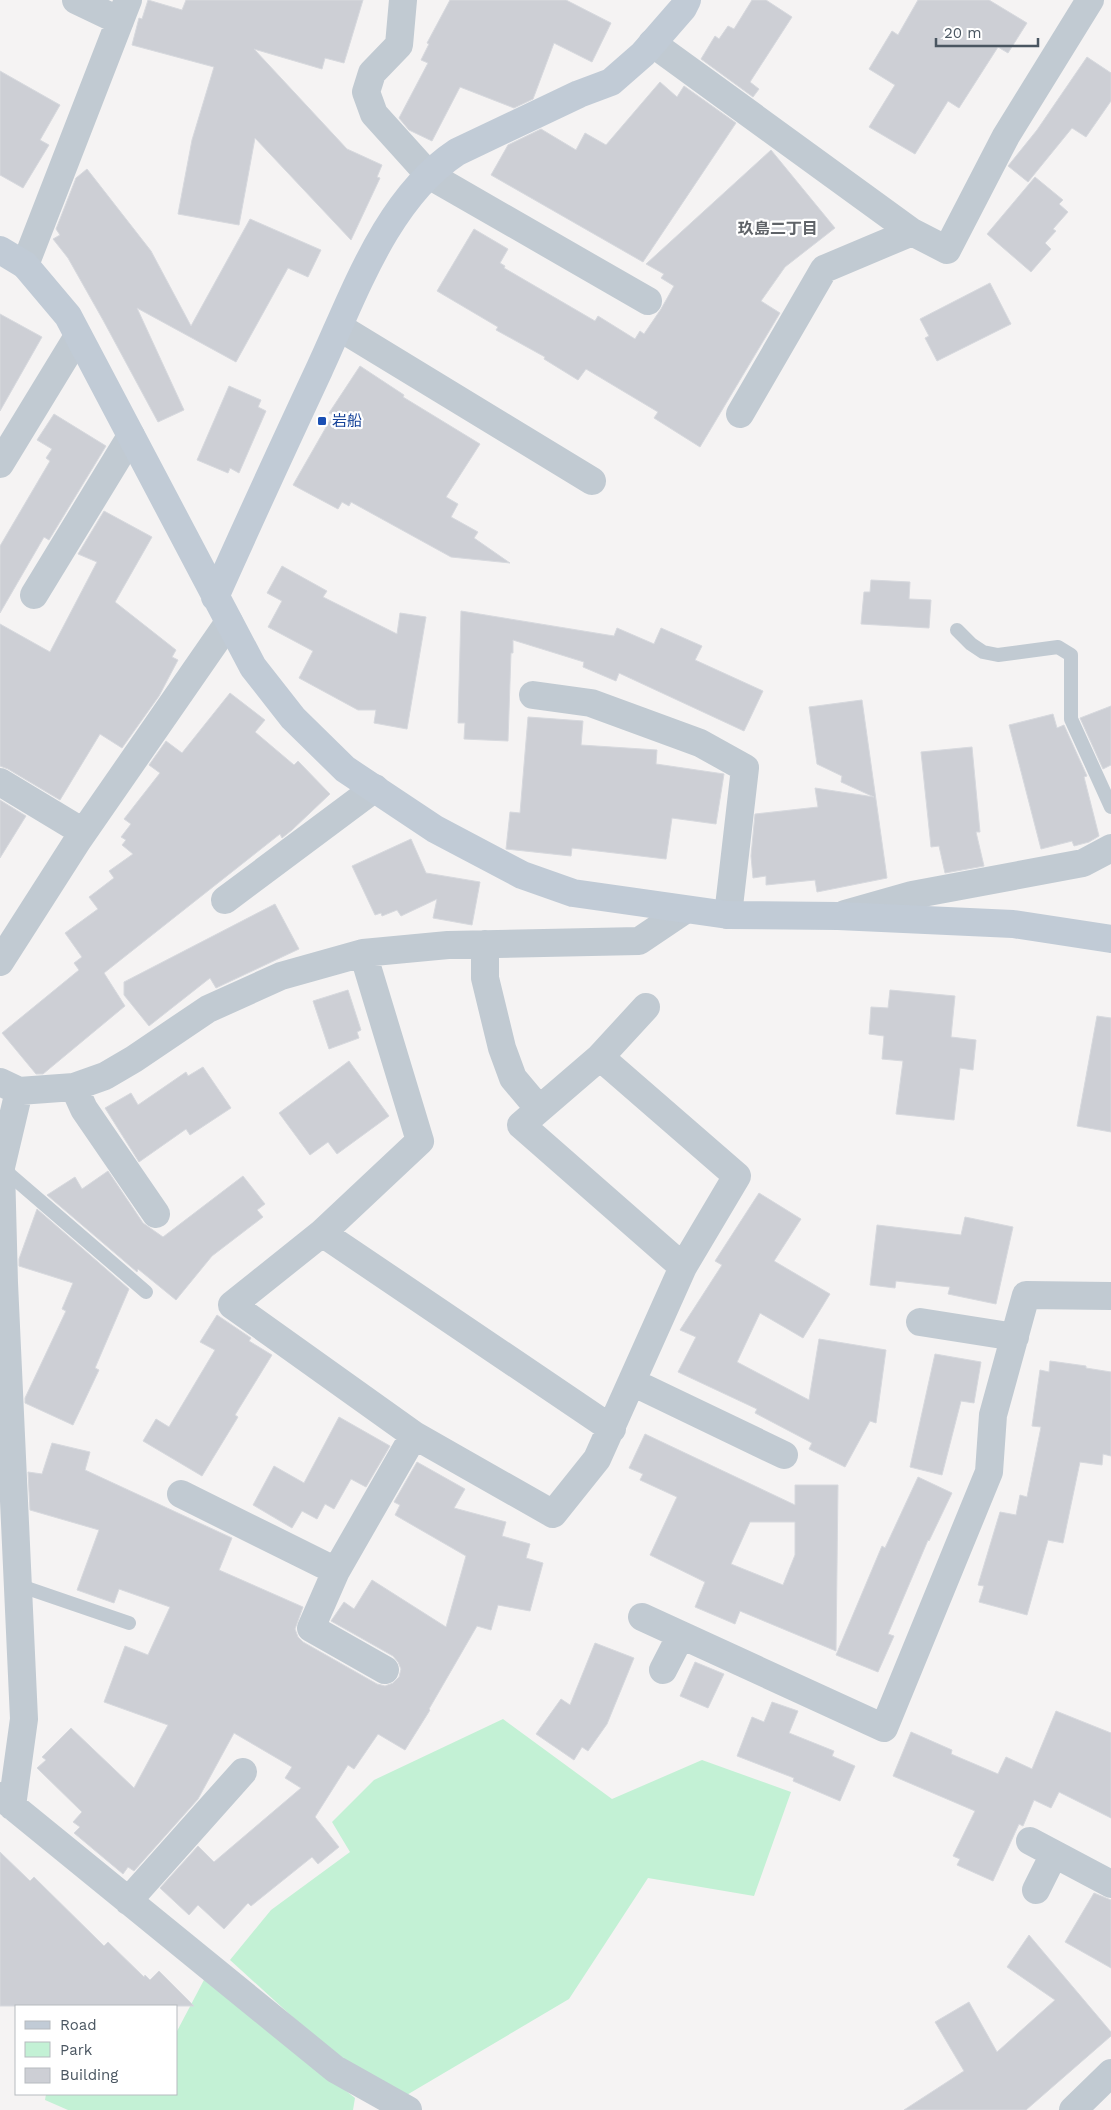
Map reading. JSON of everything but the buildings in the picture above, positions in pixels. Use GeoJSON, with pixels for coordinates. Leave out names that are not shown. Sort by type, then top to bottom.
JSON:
{"type":"FeatureCollection","features":[{"type":"Feature","properties":{"kind":"street"},"geometry":{"type":"LineString","coordinates":[[25,265],[124,10],[76,0]]}},
{"type":"Feature","properties":{"kind":"street"},"geometry":{"type":"LineString","coordinates":[[403,0],[399,45],[372,73],[366,92],[374,114],[429,175],[648,301]]}},
{"type":"Feature","properties":{"kind":"street"},"geometry":{"type":"LineString","coordinates":[[214,596],[382,236],[411,195],[439,164],[457,152],[579,94],[611,82],[652,43],[683,8],[687,0]]}},
{"type":"Feature","properties":{"kind":"street"},"geometry":{"type":"LineString","coordinates":[[652,43],[912,232],[947,250],[1006,136],[1090,0]]}},
{"type":"Feature","properties":{"kind":"street"},"geometry":{"type":"LineString","coordinates":[[740,414],[824,269],[912,232]]}},
{"type":"Feature","properties":{"kind":"street"},"geometry":{"type":"LineString","coordinates":[[0,250],[25,265],[68,316],[214,596],[254,667],[293,718],[345,769],[435,829],[522,875],[573,893],[728,915],[838,916],[1013,924],[1111,939]]}},
{"type":"Feature","properties":{"kind":"street"},"geometry":{"type":"LineString","coordinates":[[339,327],[592,481]]}},
{"type":"Feature","properties":{"kind":"street"},"geometry":{"type":"LineString","coordinates":[[0,464],[78,336]]}},
{"type":"Feature","properties":{"kind":"street"},"geometry":{"type":"LineString","coordinates":[[34,595],[131,436]]}},
{"type":"Feature","properties":{"kind":"street"},"geometry":{"type":"LineString","coordinates":[[4,949],[229,622]]}},
{"type":"Feature","properties":{"kind":"street"},"geometry":{"type":"LineString","coordinates":[[533,695],[591,703],[700,743],[745,768],[728,915]]}},
{"type":"Feature","properties":{"kind":"street"},"geometry":{"type":"LineString","coordinates":[[0,782],[83,832]]}},
{"type":"Feature","properties":{"kind":"street"},"geometry":{"type":"LineString","coordinates":[[224,900],[375,788]]}},
{"type":"Feature","properties":{"kind":"street"},"geometry":{"type":"LineString","coordinates":[[838,916],[912,895],[1083,863],[1111,848]]}},
{"type":"Feature","properties":{"kind":"street"},"geometry":{"type":"LineString","coordinates":[[408,2110],[335,2069],[6,1801],[24,1719],[2,1283],[1,1167],[9,1087],[74,1087],[105,1076],[134,1059],[208,1009],[281,976],[363,953],[448,945],[639,941],[684,910]]}},
{"type":"Feature","properties":{"kind":"street"},"geometry":{"type":"LineString","coordinates":[[485,944],[485,978],[502,1048],[514,1078],[539,1109]]}},
{"type":"Feature","properties":{"kind":"street"},"geometry":{"type":"LineString","coordinates":[[363,953],[420,1141],[322,1233],[232,1305],[414,1435],[553,1514],[597,1459],[683,1267],[738,1176],[600,1057]]}},
{"type":"Feature","properties":{"kind":"street"},"geometry":{"type":"LineString","coordinates":[[646,1007],[600,1057],[521,1125],[683,1267]]}},
{"type":"Feature","properties":{"kind":"street"},"geometry":{"type":"LineString","coordinates":[[74,1087],[84,1109],[156,1214]]}},
{"type":"Feature","properties":{"kind":"street"},"geometry":{"type":"LineString","coordinates":[[322,1233],[612,1429]]}},
{"type":"Feature","properties":{"kind":"street"},"geometry":{"type":"LineString","coordinates":[[642,1618],[884,1728],[989,1472],[993,1415],[1026,1294],[1111,1296]]}},
{"type":"Feature","properties":{"kind":"street"},"geometry":{"type":"LineString","coordinates":[[920,1322],[1015,1337]]}},
{"type":"Feature","properties":{"kind":"street"},"geometry":{"type":"LineString","coordinates":[[632,1382],[784,1455]]}},
{"type":"Feature","properties":{"kind":"street"},"geometry":{"type":"LineString","coordinates":[[385,1670],[311,1628],[336,1571],[414,1435]]}},
{"type":"Feature","properties":{"kind":"street"},"geometry":{"type":"LineString","coordinates":[[181,1494],[336,1571]]}},
{"type":"Feature","properties":{"kind":"street"},"geometry":{"type":"LineString","coordinates":[[663,1670],[681,1635]]}},
{"type":"Feature","properties":{"kind":"street"},"geometry":{"type":"LineString","coordinates":[[128,1900],[243,1772]]}},
{"type":"Feature","properties":{"kind":"street"},"geometry":{"type":"LineString","coordinates":[[1030,1841],[1111,1884]]}},
{"type":"Feature","properties":{"kind":"street"},"geometry":{"type":"LineString","coordinates":[[1036,1890],[1054,1854]]}},
{"type":"Feature","properties":{"kind":"street"},"geometry":{"type":"LineString","coordinates":[[1073,2110],[1111,2073]]}},
{"type":"Feature","properties":{"kind":"lane"},"geometry":{"type":"LineString","coordinates":[[957,630],[970,644],[983,652],[998,655],[1058,647],[1071,655],[1071,719],[1111,807]]}},
{"type":"Feature","properties":{"kind":"lane"},"geometry":{"type":"LineString","coordinates":[[1,1167],[146,1292]]}},
{"type":"Feature","properties":{"kind":"lane"},"geometry":{"type":"LineString","coordinates":[[18,1585],[130,1623]]}},
{"type":"Feature","properties":{"kind":"green space"},"geometry":{"type":"Polygon","coordinates":[[[503,1719],[612,1799],[702,1760],[791,1792],[754,1896],[648,1878],[569,1999],[405,2096],[341,2061],[230,1960],[271,1910],[350,1852],[332,1822],[374,1780],[503,1719]]]}},
{"type":"Feature","properties":{"kind":"green space"},"geometry":{"type":"Polygon","coordinates":[[[205,1978],[355,2098],[353,2110],[68,2110],[45,2100],[46,2095],[178,2095],[178,2029],[205,1978]]]}},
{"type":"Feature","properties":{"kind":"place","name":"岩船"},"geometry":{"type":"Point","coordinates":[322,421]}},
{"type":"Feature","properties":{"kind":"district","name":"玖島二丁目"},"geometry":{"type":"Point","coordinates":[778,228]}}]}
